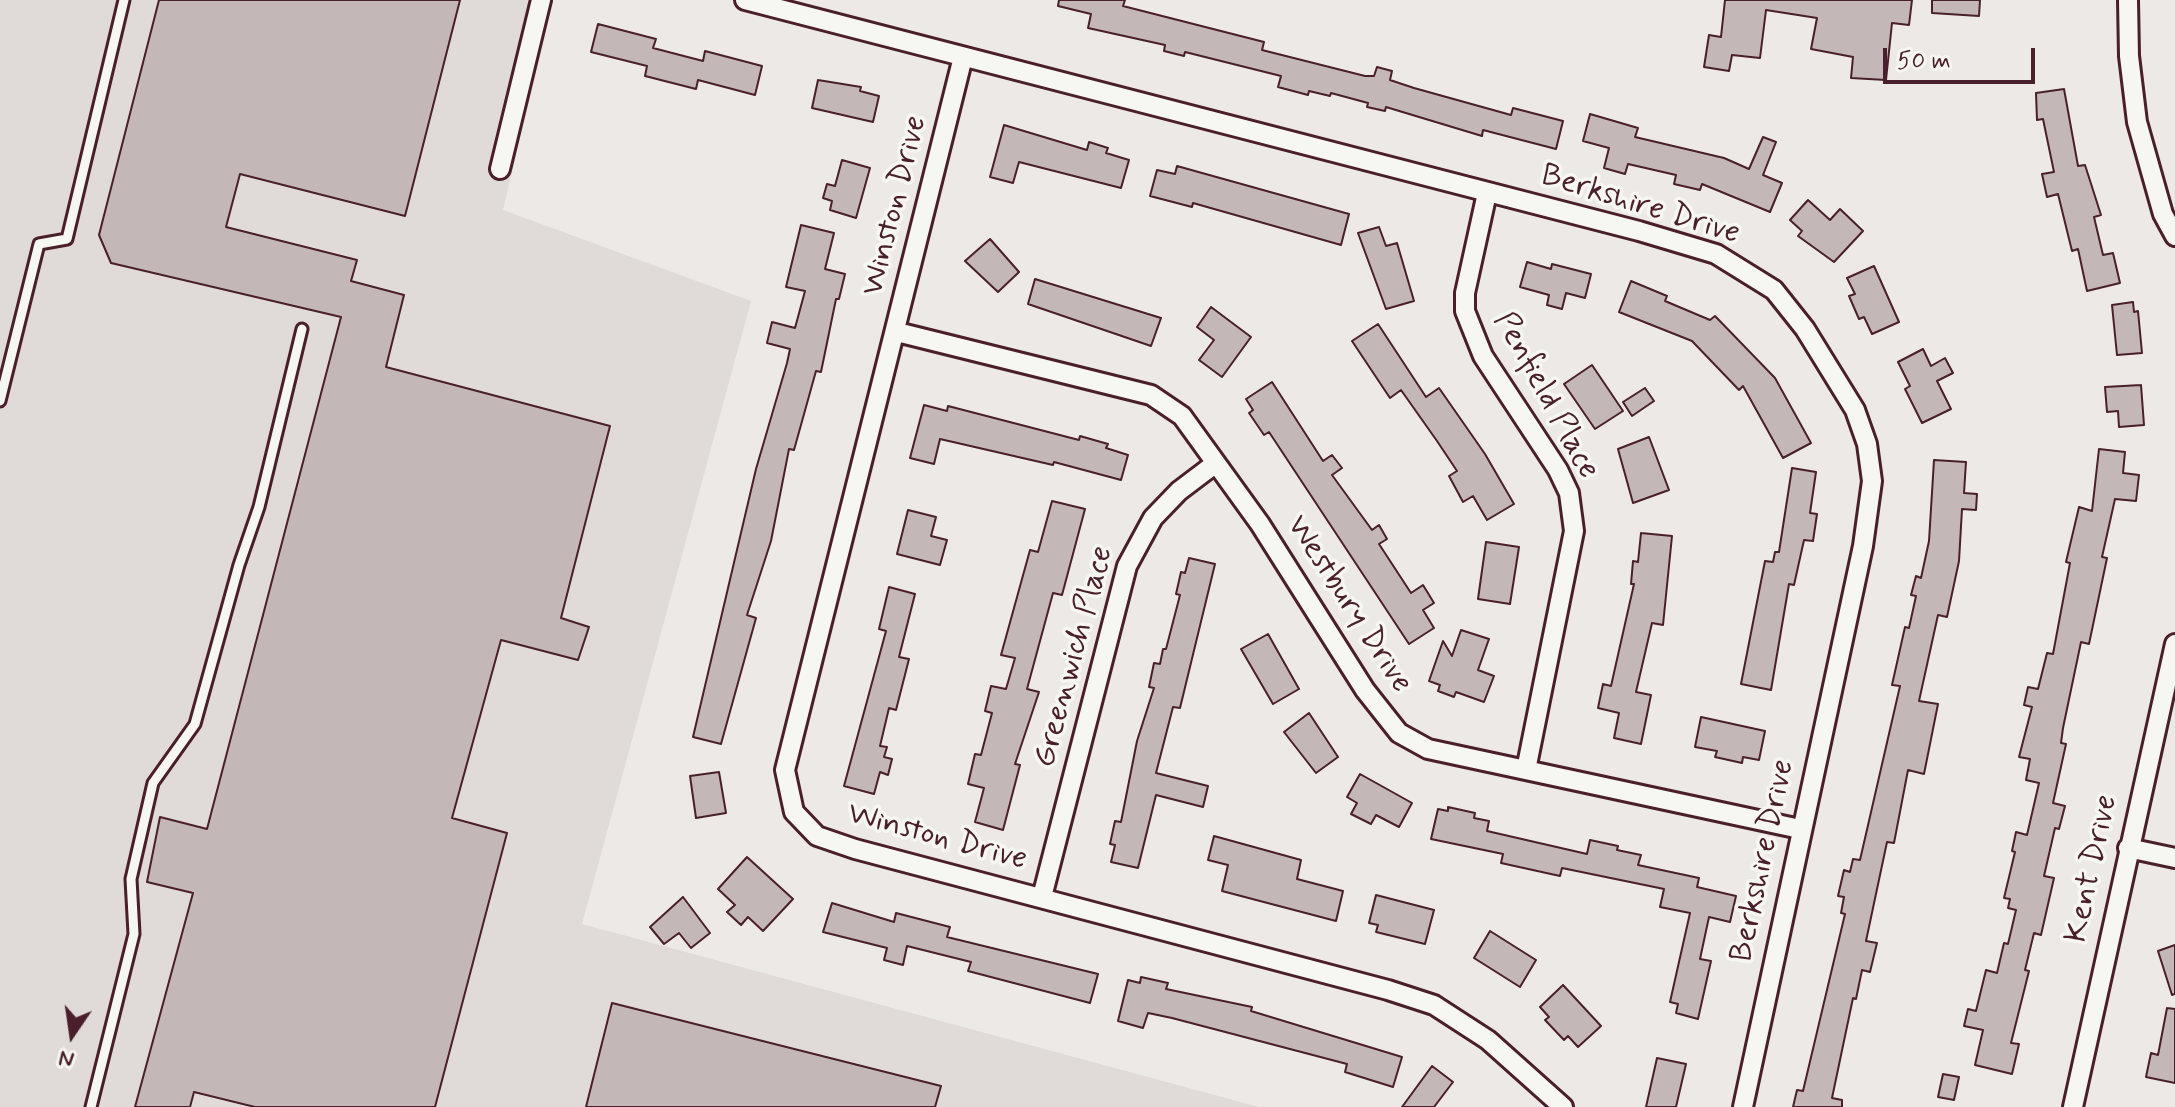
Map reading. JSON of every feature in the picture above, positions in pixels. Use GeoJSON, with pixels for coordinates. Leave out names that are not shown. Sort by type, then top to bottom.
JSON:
{"type":"FeatureCollection","features":[{"type":"Feature","properties":{"kind":"street"},"geometry":{"type":"LineString","coordinates":[[500,169],[541,0]]}},
{"type":"Feature","properties":{"kind":"street","name":"Berkshire Drive"},"geometry":{"type":"LineString","coordinates":[[745,0],[1639,231],[1736,263],[1774,290],[1805,329],[1855,410],[1867,444],[1872,481],[1863,546],[1800,829],[1743,1107]]}},
{"type":"Feature","properties":{"kind":"street"},"geometry":{"type":"LineString","coordinates":[[2128,0],[2129,56],[2137,122],[2163,214],[2175,236]]}},
{"type":"Feature","properties":{"kind":"street","name":"Winston Drive"},"geometry":{"type":"LineString","coordinates":[[963,57],[897,332],[785,770],[789,798],[800,822],[817,836],[1434,1005],[1488,1040],[1563,1107]]}},
{"type":"Feature","properties":{"kind":"street","name":"Penfield Place"},"geometry":{"type":"LineString","coordinates":[[1487,193],[1465,293],[1465,311],[1483,356],[1558,470],[1569,493],[1574,531],[1526,770]]}},
{"type":"Feature","properties":{"kind":"street","name":"Westbury Drive"},"geometry":{"type":"LineString","coordinates":[[897,332],[1151,395],[1182,416],[1389,723],[1428,749],[1800,829]]}},
{"type":"Feature","properties":{"kind":"street","name":"Greenwich Place"},"geometry":{"type":"LineString","coordinates":[[1042,897],[1127,566],[1153,518],[1179,491],[1216,463]]}},
{"type":"Feature","properties":{"kind":"street","name":"Kent Drive"},"geometry":{"type":"LineString","coordinates":[[2073,1107],[2175,644]]}},
{"type":"Feature","properties":{"kind":"street"},"geometry":{"type":"LineString","coordinates":[[2128,848],[2175,858]]}},
{"type":"Feature","properties":{"kind":"lane"},"geometry":{"type":"LineString","coordinates":[[0,401],[5,363],[39,244],[67,239],[124,0]]}},
{"type":"Feature","properties":{"kind":"lane"},"geometry":{"type":"LineString","coordinates":[[91,1107],[134,934],[131,879],[153,783],[195,724],[239,565],[259,507],[302,329]]}},
{"type":"Feature","properties":{"kind":"shaded area"},"geometry":{"type":"Polygon","coordinates":[[[0,0],[553,0],[503,210],[751,301],[582,924],[1259,1107],[0,1107],[0,0]]]}},
{"type":"Feature","properties":{"kind":"building"},"geometry":{"type":"Polygon","coordinates":[[[159,0],[460,0],[405,216],[240,174],[226,227],[357,260],[351,281],[404,295],[386,367],[610,426],[561,618],[589,627],[578,660],[501,640],[452,818],[507,833],[435,1107],[255,1107],[194,1092],[190,1107],[135,1107],[193,893],[147,882],[160,817],[207,829],[341,317],[111,263],[99,235],[159,0]]]}},
{"type":"Feature","properties":{"kind":"building"},"geometry":{"type":"Polygon","coordinates":[[[1059,0],[1125,0],[1123,6],[1264,42],[1262,50],[1365,76],[1374,76],[1377,67],[1392,71],[1390,80],[1414,88],[1511,115],[1513,108],[1563,121],[1556,149],[1483,130],[1482,136],[1386,107],[1385,111],[1367,107],[1368,103],[1331,93],[1330,96],[1309,91],[1308,95],[1278,87],[1281,76],[1185,52],[1184,56],[1164,51],[1165,45],[1088,28],[1091,14],[1058,6],[1059,0]]]}},
{"type":"Feature","properties":{"kind":"building"},"geometry":{"type":"Polygon","coordinates":[[[1725,0],[1912,0],[1909,25],[1892,23],[1886,80],[1851,78],[1853,57],[1811,49],[1817,18],[1766,10],[1760,58],[1732,55],[1729,71],[1704,67],[1709,35],[1721,37],[1725,0]]]}},
{"type":"Feature","properties":{"kind":"building"},"geometry":{"type":"Polygon","coordinates":[[[1932,0],[1980,0],[1979,16],[1932,13],[1932,0]]]}},
{"type":"Feature","properties":{"kind":"building"},"geometry":{"type":"Polygon","coordinates":[[[598,24],[656,39],[653,48],[703,61],[705,51],[762,66],[755,95],[698,80],[696,89],[645,76],[647,66],[591,52],[598,24]]]}},
{"type":"Feature","properties":{"kind":"building"},"geometry":{"type":"Polygon","coordinates":[[[818,80],[861,87],[860,91],[879,96],[873,122],[812,108],[818,80]]]}},
{"type":"Feature","properties":{"kind":"building"},"geometry":{"type":"Polygon","coordinates":[[[2064,89],[2078,166],[2085,165],[2101,215],[2094,217],[2103,255],[2113,253],[2120,283],[2087,291],[2078,249],[2072,251],[2058,194],[2047,197],[2042,174],[2054,172],[2043,119],[2037,120],[2036,93],[2064,89]]]}},
{"type":"Feature","properties":{"kind":"building"},"geometry":{"type":"Polygon","coordinates":[[[1590,114],[1638,128],[1635,137],[1724,158],[1749,169],[1763,137],[1776,142],[1763,175],[1782,183],[1770,212],[1702,184],[1700,190],[1674,184],[1676,175],[1628,164],[1625,174],[1604,168],[1609,148],[1583,141],[1590,114]]]}},
{"type":"Feature","properties":{"kind":"building"},"geometry":{"type":"Polygon","coordinates":[[[1004,125],[1087,150],[1089,142],[1108,148],[1106,153],[1129,160],[1121,188],[1019,162],[1013,183],[990,177],[1004,125]]]}},
{"type":"Feature","properties":{"kind":"building"},"geometry":{"type":"Polygon","coordinates":[[[842,160],[870,168],[856,218],[830,210],[832,201],[823,198],[827,184],[835,186],[842,160]]]}},
{"type":"Feature","properties":{"kind":"building"},"geometry":{"type":"Polygon","coordinates":[[[1177,166],[1349,214],[1341,245],[1193,203],[1192,207],[1150,196],[1157,170],[1175,174],[1177,166]]]}},
{"type":"Feature","properties":{"kind":"building"},"geometry":{"type":"Polygon","coordinates":[[[1808,200],[1830,220],[1840,209],[1863,231],[1834,262],[1798,236],[1802,231],[1790,220],[1808,200]]]}},
{"type":"Feature","properties":{"kind":"building"},"geometry":{"type":"Polygon","coordinates":[[[801,225],[834,233],[825,269],[845,274],[839,299],[836,299],[821,372],[816,371],[794,450],[789,449],[771,541],[747,615],[756,618],[721,744],[693,737],[756,469],[790,349],[767,343],[772,322],[795,328],[805,291],[786,287],[801,225]]]}},
{"type":"Feature","properties":{"kind":"building"},"geometry":{"type":"Polygon","coordinates":[[[1379,227],[1386,246],[1397,243],[1414,301],[1386,309],[1358,233],[1379,227]]]}},
{"type":"Feature","properties":{"kind":"building"},"geometry":{"type":"Polygon","coordinates":[[[990,239],[1019,272],[998,292],[965,261],[990,239]]]}},
{"type":"Feature","properties":{"kind":"building"},"geometry":{"type":"Polygon","coordinates":[[[1527,262],[1551,269],[1552,264],[1591,274],[1585,298],[1566,293],[1562,309],[1547,305],[1549,295],[1520,287],[1527,262]]]}},
{"type":"Feature","properties":{"kind":"building"},"geometry":{"type":"Polygon","coordinates":[[[1874,266],[1899,322],[1872,334],[1864,317],[1859,319],[1849,296],[1855,294],[1847,278],[1874,266]]]}},
{"type":"Feature","properties":{"kind":"building"},"geometry":{"type":"Polygon","coordinates":[[[1035,279],[1161,318],[1151,346],[1028,304],[1035,279]]]}},
{"type":"Feature","properties":{"kind":"building"},"geometry":{"type":"Polygon","coordinates":[[[1631,281],[1667,296],[1665,301],[1710,320],[1715,316],[1775,378],[1811,443],[1783,458],[1743,386],[1739,390],[1692,341],[1619,312],[1631,281]]]}},
{"type":"Feature","properties":{"kind":"building"},"geometry":{"type":"Polygon","coordinates":[[[2133,302],[2134,312],[2138,311],[2142,353],[2117,355],[2112,305],[2133,302]]]}},
{"type":"Feature","properties":{"kind":"building"},"geometry":{"type":"Polygon","coordinates":[[[1211,307],[1251,337],[1222,377],[1199,360],[1214,340],[1197,327],[1211,307]]]}},
{"type":"Feature","properties":{"kind":"building"},"geometry":{"type":"Polygon","coordinates":[[[1378,324],[1426,397],[1439,388],[1485,454],[1514,504],[1487,520],[1473,496],[1463,502],[1449,476],[1457,471],[1437,441],[1401,390],[1390,398],[1352,341],[1378,324]]]}},
{"type":"Feature","properties":{"kind":"building"},"geometry":{"type":"Polygon","coordinates":[[[1923,349],[1931,366],[1945,358],[1953,373],[1937,381],[1951,409],[1922,423],[1905,389],[1910,386],[1898,362],[1923,349]]]}},
{"type":"Feature","properties":{"kind":"building"},"geometry":{"type":"Polygon","coordinates":[[[1592,365],[1623,411],[1595,429],[1564,384],[1592,365]]]}},
{"type":"Feature","properties":{"kind":"building"},"geometry":{"type":"Polygon","coordinates":[[[1272,382],[1323,461],[1332,455],[1342,468],[1332,475],[1372,530],[1379,525],[1387,539],[1379,544],[1411,593],[1423,585],[1434,603],[1423,610],[1434,628],[1409,644],[1269,432],[1264,435],[1249,413],[1253,410],[1246,399],[1272,382]]]}},
{"type":"Feature","properties":{"kind":"building"},"geometry":{"type":"Polygon","coordinates":[[[2141,385],[2144,425],[2119,427],[2118,411],[2107,412],[2105,387],[2141,385]]]}},
{"type":"Feature","properties":{"kind":"building"},"geometry":{"type":"Polygon","coordinates":[[[1645,388],[1654,401],[1632,416],[1623,402],[1645,388]]]}},
{"type":"Feature","properties":{"kind":"building"},"geometry":{"type":"Polygon","coordinates":[[[924,405],[947,411],[948,406],[1079,440],[1080,436],[1108,444],[1106,448],[1128,455],[1121,480],[1054,462],[1053,465],[940,439],[934,464],[910,458],[924,405]]]}},
{"type":"Feature","properties":{"kind":"building"},"geometry":{"type":"Polygon","coordinates":[[[1649,437],[1669,490],[1633,503],[1618,449],[1649,437]]]}},
{"type":"Feature","properties":{"kind":"building"},"geometry":{"type":"Polygon","coordinates":[[[2099,449],[2125,452],[2123,473],[2139,475],[2136,501],[2115,499],[2102,557],[2107,558],[2089,644],[2081,642],[2063,728],[2061,743],[2066,744],[2053,803],[2065,806],[2059,829],[2055,828],[2044,876],[2054,878],[2041,935],[2034,933],[2025,970],[2029,971],[2011,1043],[2019,1044],[2012,1074],[1975,1065],[1983,1030],[1964,1026],[1968,1009],[1976,1011],[1986,970],[1997,973],[2016,910],[2008,908],[2010,899],[2004,898],[2015,852],[2012,851],[2016,832],[2027,835],[2039,783],[2026,780],[2030,759],[2019,757],[2032,707],[2024,705],[2028,687],[2038,689],[2047,653],[2053,654],[2070,563],[2066,562],[2079,507],[2092,511],[2099,449]]]}},
{"type":"Feature","properties":{"kind":"building"},"geometry":{"type":"Polygon","coordinates":[[[1934,460],[1966,462],[1964,493],[1977,494],[1976,510],[1962,509],[1959,561],[1947,617],[1938,615],[1919,701],[1938,704],[1924,774],[1908,770],[1894,843],[1887,842],[1866,941],[1877,943],[1870,972],[1862,970],[1856,999],[1853,998],[1832,1098],[1842,1100],[1842,1107],[1793,1107],[1797,1090],[1803,1091],[1845,914],[1841,913],[1844,897],[1838,896],[1844,870],[1850,872],[1853,859],[1860,860],[1900,686],[1892,685],[1905,627],[1909,628],[1916,596],[1911,595],[1916,576],[1921,578],[1929,541],[1934,460]]]}},
{"type":"Feature","properties":{"kind":"building"},"geometry":{"type":"Polygon","coordinates":[[[1792,468],[1816,472],[1810,513],[1817,514],[1813,541],[1804,540],[1794,585],[1789,584],[1771,690],[1741,684],[1765,561],[1773,562],[1775,552],[1779,552],[1792,468]]]}},
{"type":"Feature","properties":{"kind":"building"},"geometry":{"type":"Polygon","coordinates":[[[1052,501],[1085,509],[1062,595],[1053,593],[1027,689],[1039,692],[1015,764],[1020,765],[1003,830],[975,822],[984,788],[968,784],[975,754],[981,755],[992,713],[985,711],[991,686],[1006,689],[1015,658],[1001,655],[1030,550],[1038,552],[1052,501]]]}},
{"type":"Feature","properties":{"kind":"building"},"geometry":{"type":"Polygon","coordinates":[[[908,510],[936,517],[931,536],[947,540],[940,565],[897,554],[908,510]]]}},
{"type":"Feature","properties":{"kind":"building"},"geometry":{"type":"Polygon","coordinates":[[[1641,533],[1672,536],[1663,625],[1652,623],[1636,692],[1651,695],[1641,744],[1614,738],[1619,713],[1598,708],[1603,684],[1611,686],[1634,584],[1631,584],[1633,561],[1638,562],[1641,533]]]}},
{"type":"Feature","properties":{"kind":"building"},"geometry":{"type":"Polygon","coordinates":[[[1486,542],[1519,547],[1510,604],[1478,599],[1486,542]]]}},
{"type":"Feature","properties":{"kind":"building"},"geometry":{"type":"Polygon","coordinates":[[[1189,558],[1215,564],[1180,708],[1173,707],[1156,773],[1208,786],[1203,807],[1156,795],[1138,868],[1111,862],[1115,845],[1110,844],[1115,821],[1121,822],[1137,741],[1154,688],[1149,687],[1154,663],[1160,664],[1163,649],[1166,649],[1180,595],[1176,594],[1181,572],[1185,573],[1189,558]]]}},
{"type":"Feature","properties":{"kind":"building"},"geometry":{"type":"Polygon","coordinates":[[[889,587],[915,594],[899,657],[909,659],[896,710],[889,708],[880,746],[887,747],[884,757],[892,759],[888,775],[880,772],[874,794],[844,786],[886,631],[879,629],[889,587]]]}},
{"type":"Feature","properties":{"kind":"building"},"geometry":{"type":"Polygon","coordinates":[[[1461,630],[1489,639],[1478,670],[1494,676],[1484,702],[1456,692],[1454,697],[1438,691],[1440,685],[1429,681],[1443,641],[1452,656],[1461,630]]]}},
{"type":"Feature","properties":{"kind":"building"},"geometry":{"type":"Polygon","coordinates":[[[1268,634],[1299,689],[1273,704],[1241,649],[1268,634]]]}},
{"type":"Feature","properties":{"kind":"building"},"geometry":{"type":"Polygon","coordinates":[[[1309,713],[1338,757],[1316,773],[1284,732],[1309,713]]]}},
{"type":"Feature","properties":{"kind":"building"},"geometry":{"type":"Polygon","coordinates":[[[1701,717],[1765,731],[1759,760],[1743,757],[1742,763],[1715,757],[1717,751],[1695,747],[1701,717]]]}},
{"type":"Feature","properties":{"kind":"building"},"geometry":{"type":"Polygon","coordinates":[[[719,772],[726,813],[696,818],[690,776],[719,772]]]}},
{"type":"Feature","properties":{"kind":"building"},"geometry":{"type":"Polygon","coordinates":[[[1360,774],[1412,803],[1399,827],[1376,815],[1371,824],[1351,814],[1357,803],[1347,797],[1360,774]]]}},
{"type":"Feature","properties":{"kind":"building"},"geometry":{"type":"Polygon","coordinates":[[[1448,807],[1475,813],[1474,818],[1489,821],[1487,831],[1587,854],[1590,840],[1618,846],[1617,850],[1641,855],[1638,865],[1699,878],[1697,887],[1736,896],[1730,922],[1709,917],[1700,959],[1711,961],[1698,1019],[1676,1013],[1678,1004],[1670,1002],[1690,913],[1660,907],[1664,889],[1562,868],[1560,876],[1501,863],[1503,854],[1431,839],[1438,809],[1448,811],[1448,807]]]}},
{"type":"Feature","properties":{"kind":"building"},"geometry":{"type":"Polygon","coordinates":[[[1214,836],[1301,860],[1297,879],[1343,891],[1336,921],[1222,891],[1228,865],[1208,860],[1214,836]]]}},
{"type":"Feature","properties":{"kind":"building"},"geometry":{"type":"Polygon","coordinates":[[[747,857],[793,899],[763,931],[748,917],[741,925],[727,912],[735,905],[718,889],[747,857]]]}},
{"type":"Feature","properties":{"kind":"building"},"geometry":{"type":"Polygon","coordinates":[[[1376,895],[1434,910],[1425,944],[1376,932],[1378,925],[1369,923],[1376,895]]]}},
{"type":"Feature","properties":{"kind":"building"},"geometry":{"type":"Polygon","coordinates":[[[683,897],[710,933],[691,948],[679,933],[664,944],[650,927],[683,897]]]}},
{"type":"Feature","properties":{"kind":"building"},"geometry":{"type":"Polygon","coordinates":[[[832,903],[894,922],[896,913],[950,927],[947,937],[1098,974],[1090,1003],[968,971],[971,962],[907,946],[903,965],[884,960],[887,948],[823,932],[832,903]]]}},
{"type":"Feature","properties":{"kind":"building"},"geometry":{"type":"Polygon","coordinates":[[[1490,931],[1536,960],[1520,987],[1474,958],[1490,931]]]}},
{"type":"Feature","properties":{"kind":"building"},"geometry":{"type":"Polygon","coordinates":[[[2175,945],[2175,994],[2172,995],[2158,951],[2175,945]]]}},
{"type":"Feature","properties":{"kind":"building"},"geometry":{"type":"Polygon","coordinates":[[[1141,977],[1168,983],[1166,989],[1252,1007],[1251,1011],[1402,1057],[1393,1087],[1345,1072],[1347,1064],[1172,1018],[1148,1013],[1143,1028],[1118,1021],[1128,980],[1140,983],[1141,977]]]}},
{"type":"Feature","properties":{"kind":"building"},"geometry":{"type":"Polygon","coordinates":[[[1563,985],[1601,1026],[1578,1047],[1568,1036],[1564,1040],[1545,1020],[1549,1017],[1540,1007],[1563,985]]]}},
{"type":"Feature","properties":{"kind":"building"},"geometry":{"type":"Polygon","coordinates":[[[612,1003],[941,1086],[935,1107],[586,1107],[612,1003]]]}},
{"type":"Feature","properties":{"kind":"building"},"geometry":{"type":"Polygon","coordinates":[[[2167,1008],[2175,1009],[2175,1083],[2146,1077],[2151,1053],[2158,1055],[2167,1008]]]}},
{"type":"Feature","properties":{"kind":"building"},"geometry":{"type":"Polygon","coordinates":[[[1657,1058],[1686,1064],[1676,1107],[1646,1107],[1657,1058]]]}},
{"type":"Feature","properties":{"kind":"building"},"geometry":{"type":"Polygon","coordinates":[[[1432,1066],[1453,1082],[1434,1107],[1402,1107],[1432,1066]]]}},
{"type":"Feature","properties":{"kind":"building"},"geometry":{"type":"Polygon","coordinates":[[[1943,1074],[1959,1077],[1954,1100],[1938,1097],[1943,1074]]]}}]}
